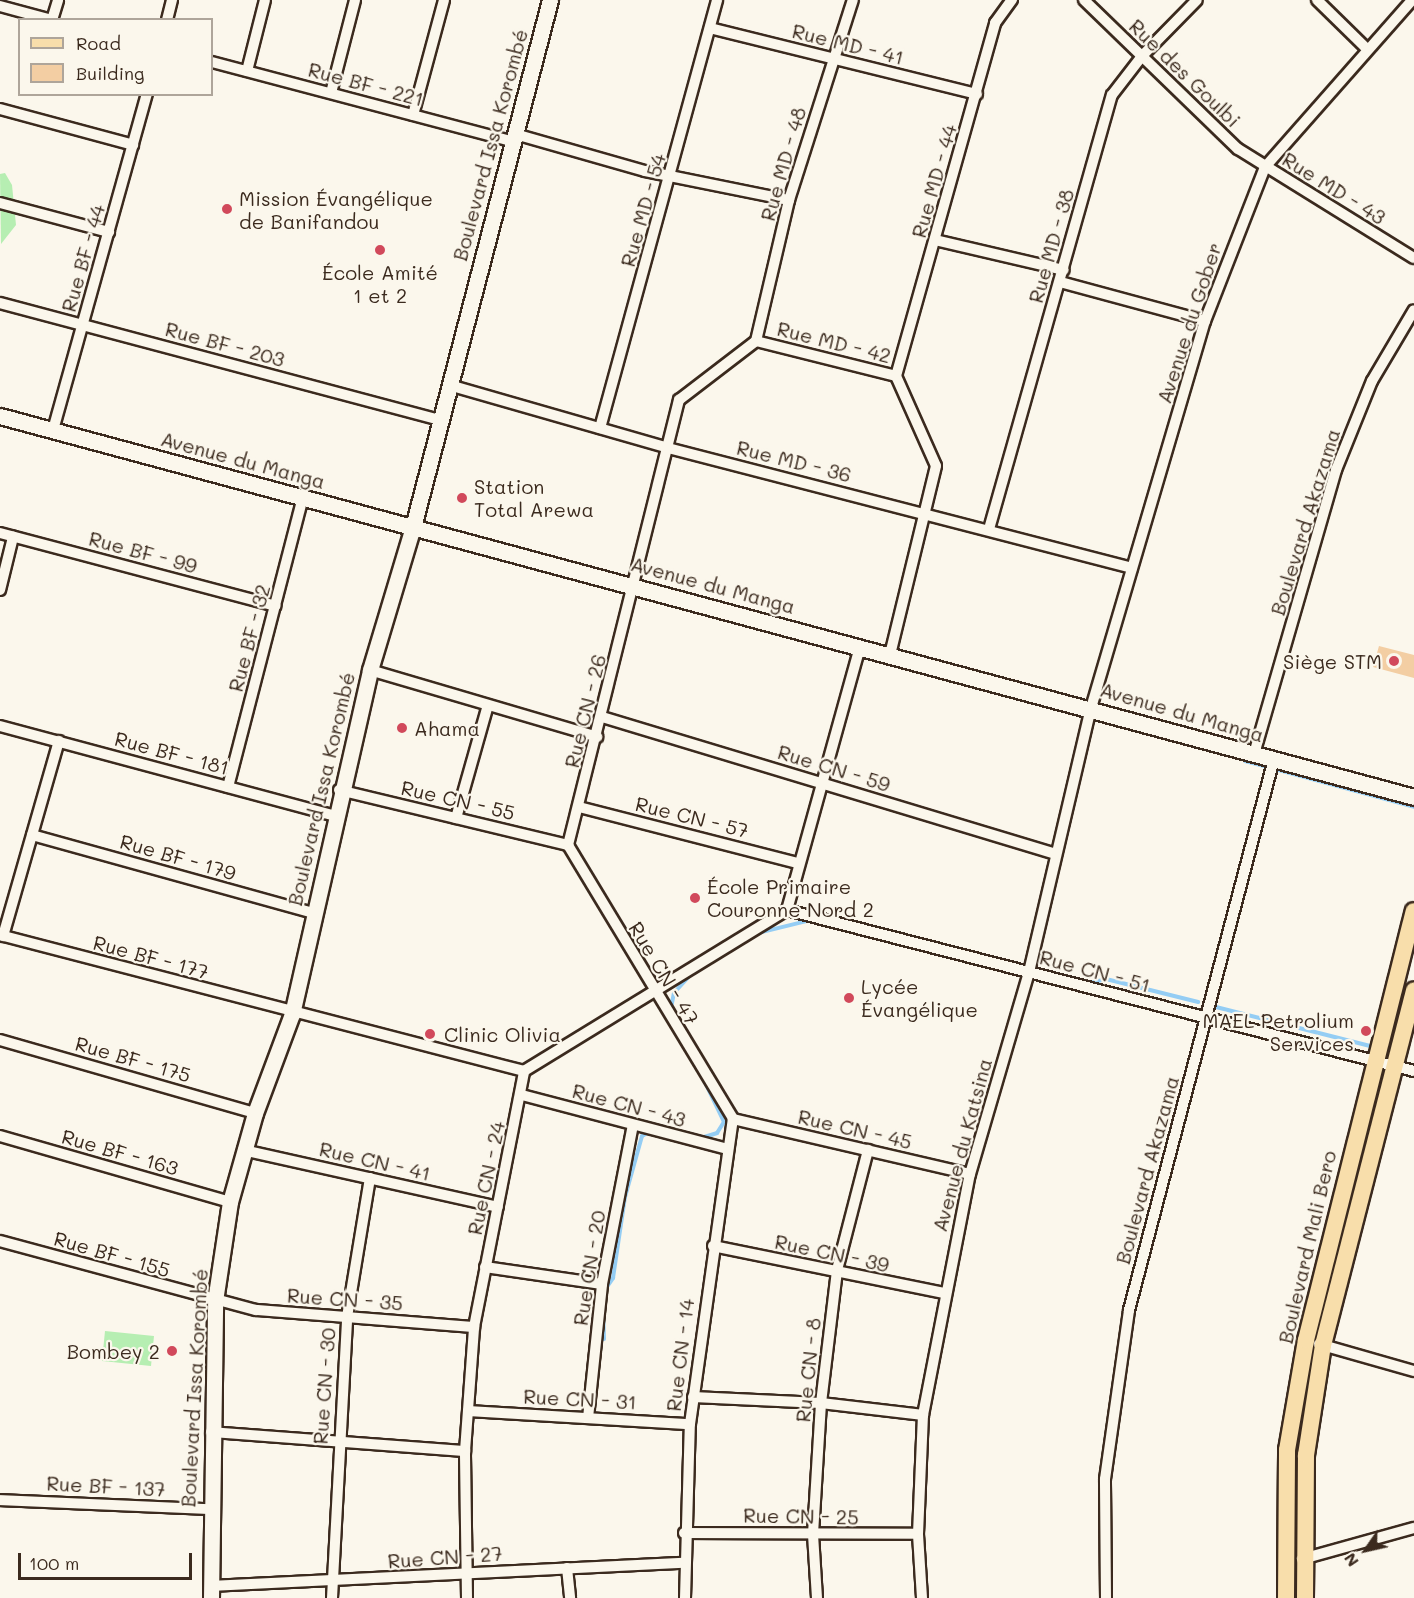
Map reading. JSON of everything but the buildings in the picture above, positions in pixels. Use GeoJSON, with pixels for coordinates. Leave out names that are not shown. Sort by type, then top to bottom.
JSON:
{"type":"FeatureCollection","features":[{"type":"Feature","properties":{"kind":"main road","name":"Boulevard Mali Bero"},"geometry":{"type":"LineString","coordinates":[[1286,1598],[1287,1450],[1306,1340],[1374,1059],[1414,911]]}},
{"type":"Feature","properties":{"kind":"main road","name":"Boulevard Mali Bero"},"geometry":{"type":"LineString","coordinates":[[1305,1598],[1302,1559],[1306,1455],[1323,1345],[1414,990]]}},
{"type":"Feature","properties":{"kind":"street"},"geometry":{"type":"LineString","coordinates":[[53,18],[58,0]]}},
{"type":"Feature","properties":{"kind":"street"},"geometry":{"type":"LineString","coordinates":[[168,18],[172,0]]}},
{"type":"Feature","properties":{"kind":"street"},"geometry":{"type":"LineString","coordinates":[[247,71],[265,0]]}},
{"type":"Feature","properties":{"kind":"street"},"geometry":{"type":"LineString","coordinates":[[331,93],[355,0]]}},
{"type":"Feature","properties":{"kind":"street"},"geometry":{"type":"LineString","coordinates":[[412,115],[444,0]]}},
{"type":"Feature","properties":{"kind":"street","name":"Boulevard Issa Korombé"},"geometry":{"type":"LineString","coordinates":[[210,1592],[215,1301],[230,1202],[255,1113],[292,1014],[339,790],[370,670],[413,527],[550,0]]}},
{"type":"Feature","properties":{"kind":"street","name":"Rue MD - 54"},"geometry":{"type":"LineString","coordinates":[[600,428],[672,176],[717,0]]}},
{"type":"Feature","properties":{"kind":"street","name":"Rue MD - 48"},"geometry":{"type":"LineString","coordinates":[[756,341],[789,200],[853,0]]}},
{"type":"Feature","properties":{"kind":"street","name":"Rue MD - 44"},"geometry":{"type":"LineString","coordinates":[[896,376],[978,94],[995,23],[1012,0]]}},
{"type":"Feature","properties":{"kind":"street","name":"Rue des Goulbi"},"geometry":{"type":"LineString","coordinates":[[1084,0],[1238,149],[1265,167]]}},
{"type":"Feature","properties":{"kind":"street","name":"Rue MD - 38"},"geometry":{"type":"LineString","coordinates":[[989,529],[1112,95],[1142,56],[1197,0]]}},
{"type":"Feature","properties":{"kind":"street"},"geometry":{"type":"LineString","coordinates":[[1317,0],[1367,49]]}},
{"type":"Feature","properties":{"kind":"street","name":"Avenue du Gober"},"geometry":{"type":"LineString","coordinates":[[1091,708],[1205,321],[1265,167],[1412,0]]}},
{"type":"Feature","properties":{"kind":"street"},"geometry":{"type":"LineString","coordinates":[[0,6],[45,18]]}},
{"type":"Feature","properties":{"kind":"street","name":"Rue MD - 41"},"geometry":{"type":"LineString","coordinates":[[710,28],[978,94]]}},
{"type":"Feature","properties":{"kind":"street","name":"Rue BF - 221"},"geometry":{"type":"LineString","coordinates":[[213,62],[412,115],[672,176],[789,200]]}},
{"type":"Feature","properties":{"kind":"street","name":"Rue BF - 44"},"geometry":{"type":"LineString","coordinates":[[53,430],[146,96]]}},
{"type":"Feature","properties":{"kind":"street"},"geometry":{"type":"LineString","coordinates":[[0,109],[133,145]]}},
{"type":"Feature","properties":{"kind":"street","name":"Rue MD - 43"},"geometry":{"type":"LineString","coordinates":[[1265,167],[1414,258]]}},
{"type":"Feature","properties":{"kind":"street"},"geometry":{"type":"LineString","coordinates":[[0,203],[110,232]]}},
{"type":"Feature","properties":{"kind":"street"},"geometry":{"type":"LineString","coordinates":[[935,240],[1064,270]]}},
{"type":"Feature","properties":{"kind":"street"},"geometry":{"type":"LineString","coordinates":[[1060,282],[1205,321]]}},
{"type":"Feature","properties":{"kind":"street","name":"Rue BF - 203"},"geometry":{"type":"LineString","coordinates":[[0,303],[441,420]]}},
{"type":"Feature","properties":{"kind":"street","name":"Boulevard Akazama"},"geometry":{"type":"LineString","coordinates":[[1254,754],[1336,470],[1372,381],[1414,310]]}},
{"type":"Feature","properties":{"kind":"street","name":"Rue MD - 42"},"geometry":{"type":"LineString","coordinates":[[635,585],[682,397],[756,341],[896,376],[938,470],[890,655]]}},
{"type":"Feature","properties":{"kind":"street","name":"Rue MD - 36"},"geometry":{"type":"LineString","coordinates":[[449,385],[668,448],[928,512],[1132,568]]}},
{"type":"Feature","properties":{"kind":"street","name":"Avenue du Manga"},"geometry":{"type":"LineString","coordinates":[[0,416],[635,585],[1414,797]]}},
{"type":"Feature","properties":{"kind":"street","name":"Rue BF - 32"},"geometry":{"type":"LineString","coordinates":[[228,787],[303,498]]}},
{"type":"Feature","properties":{"kind":"street","name":"Rue BF - 99"},"geometry":{"type":"LineString","coordinates":[[0,533],[276,606]]}},
{"type":"Feature","properties":{"kind":"street"},"geometry":{"type":"LineString","coordinates":[[0,590],[13,537]]}},
{"type":"Feature","properties":{"kind":"street","name":"Rue CN - 26"},"geometry":{"type":"LineString","coordinates":[[568,845],[635,585]]}},
{"type":"Feature","properties":{"kind":"street"},"geometry":{"type":"LineString","coordinates":[[524,1071],[652,990],[787,910],[797,862],[860,647]]}},
{"type":"Feature","properties":{"kind":"street"},"geometry":{"type":"LineString","coordinates":[[370,670],[597,737]]}},
{"type":"Feature","properties":{"kind":"street"},"geometry":{"type":"LineString","coordinates":[[456,818],[488,705]]}},
{"type":"Feature","properties":{"kind":"street","name":"Avenue du Katsina"},"geometry":{"type":"LineString","coordinates":[[922,1598],[918,1534],[922,1415],[945,1293],[970,1173],[1029,972],[1091,708]]}},
{"type":"Feature","properties":{"kind":"street","name":"Rue CN - 59"},"geometry":{"type":"LineString","coordinates":[[602,717],[1056,854]]}},
{"type":"Feature","properties":{"kind":"street","name":"Rue BF - 181"},"geometry":{"type":"LineString","coordinates":[[0,726],[335,816]]}},
{"type":"Feature","properties":{"kind":"street"},"geometry":{"type":"LineString","coordinates":[[2,935],[59,741]]}},
{"type":"Feature","properties":{"kind":"street","name":"Boulevard Akazama"},"geometry":{"type":"LineString","coordinates":[[1106,1598],[1105,1479],[1124,1341],[1274,759]]}},
{"type":"Feature","properties":{"kind":"street","name":"Rue CN - 55"},"geometry":{"type":"LineString","coordinates":[[339,790],[568,845]]}},
{"type":"Feature","properties":{"kind":"street","name":"Rue CN - 57"},"geometry":{"type":"LineString","coordinates":[[579,807],[797,862]]}},
{"type":"Feature","properties":{"kind":"street","name":"Rue BF - 179"},"geometry":{"type":"LineString","coordinates":[[32,835],[314,913]]}},
{"type":"Feature","properties":{"kind":"street","name":"Rue CN - 47"},"geometry":{"type":"LineString","coordinates":[[568,845],[652,990],[733,1119]]}},
{"type":"Feature","properties":{"kind":"street","name":"Rue CN - 51"},"geometry":{"type":"LineString","coordinates":[[787,910],[1206,1020],[1374,1059],[1414,1071]]}},
{"type":"Feature","properties":{"kind":"street","name":"Rue BF - 177"},"geometry":{"type":"LineString","coordinates":[[2,935],[292,1014],[524,1071]]}},
{"type":"Feature","properties":{"kind":"street","name":"Rue BF - 175"},"geometry":{"type":"LineString","coordinates":[[0,1040],[255,1113]]}},
{"type":"Feature","properties":{"kind":"street","name":"Rue CN - 24"},"geometry":{"type":"LineString","coordinates":[[467,1598],[465,1451],[474,1327],[522,1095],[524,1071]]}},
{"type":"Feature","properties":{"kind":"street","name":"Rue CN - 43"},"geometry":{"type":"LineString","coordinates":[[522,1095],[728,1149]]}},
{"type":"Feature","properties":{"kind":"street","name":"Rue CN - 45"},"geometry":{"type":"LineString","coordinates":[[733,1119],[970,1173]]}},
{"type":"Feature","properties":{"kind":"street","name":"Rue CN - 14"},"geometry":{"type":"LineString","coordinates":[[685,1598],[683,1563],[690,1424],[713,1246],[733,1119]]}},
{"type":"Feature","properties":{"kind":"street","name":"Rue CN - 20"},"geometry":{"type":"LineString","coordinates":[[588,1418],[602,1284],[633,1125]]}},
{"type":"Feature","properties":{"kind":"street","name":"Rue BF - 163"},"geometry":{"type":"LineString","coordinates":[[0,1136],[230,1202]]}},
{"type":"Feature","properties":{"kind":"street","name":"Rue CN - 41"},"geometry":{"type":"LineString","coordinates":[[243,1150],[498,1207]]}},
{"type":"Feature","properties":{"kind":"street","name":"Rue CN - 8"},"geometry":{"type":"LineString","coordinates":[[817,1598],[813,1534],[821,1403],[837,1270],[868,1150]]}},
{"type":"Feature","properties":{"kind":"street","name":"Rue CN - 30"},"geometry":{"type":"LineString","coordinates":[[332,1598],[338,1439],[347,1317],[370,1178]]}},
{"type":"Feature","properties":{"kind":"street","name":"Rue BF - 155"},"geometry":{"type":"LineString","coordinates":[[0,1241],[215,1301]]}},
{"type":"Feature","properties":{"kind":"street","name":"Rue CN - 39"},"geometry":{"type":"LineString","coordinates":[[713,1246],[945,1293]]}},
{"type":"Feature","properties":{"kind":"street"},"geometry":{"type":"LineString","coordinates":[[485,1267],[602,1284]]}},
{"type":"Feature","properties":{"kind":"street","name":"Rue CN - 35"},"geometry":{"type":"LineString","coordinates":[[215,1301],[256,1310],[474,1327]]}},
{"type":"Feature","properties":{"kind":"street"},"geometry":{"type":"LineString","coordinates":[[1306,1340],[1414,1371]]}},
{"type":"Feature","properties":{"kind":"street"},"geometry":{"type":"LineString","coordinates":[[693,1398],[821,1403],[922,1415]]}},
{"type":"Feature","properties":{"kind":"street","name":"Rue CN - 31"},"geometry":{"type":"LineString","coordinates":[[468,1411],[690,1424]]}},
{"type":"Feature","properties":{"kind":"street"},"geometry":{"type":"LineString","coordinates":[[211,1432],[338,1439],[399,1449],[465,1451]]}},
{"type":"Feature","properties":{"kind":"street","name":"Rue BF - 137"},"geometry":{"type":"LineString","coordinates":[[0,1500],[210,1509]]}},
{"type":"Feature","properties":{"kind":"street"},"geometry":{"type":"LineString","coordinates":[[1302,1559],[1414,1528]]}},
{"type":"Feature","properties":{"kind":"street","name":"Rue CN - 25"},"geometry":{"type":"LineString","coordinates":[[684,1533],[918,1534]]}},
{"type":"Feature","properties":{"kind":"street","name":"Rue CN - 27"},"geometry":{"type":"LineString","coordinates":[[210,1592],[465,1572],[683,1563]]}},
{"type":"Feature","properties":{"kind":"street"},"geometry":{"type":"LineString","coordinates":[[567,1568],[570,1598]]}},
{"type":"Feature","properties":{"kind":"green space"},"geometry":{"type":"Polygon","coordinates":[[[5,173],[12,185],[16,225],[1,244],[0,174],[5,173]]]}},
{"type":"Feature","properties":{"kind":"green space"},"geometry":{"type":"Polygon","coordinates":[[[105,1331],[154,1336],[151,1366],[102,1361],[105,1331]]]}},
{"type":"Feature","properties":{"kind":"waterway"},"geometry":{"type":"LineString","coordinates":[[1245,761],[1264,766]]}},
{"type":"Feature","properties":{"kind":"waterway"},"geometry":{"type":"LineString","coordinates":[[1279,770],[1414,807]]}},
{"type":"Feature","properties":{"kind":"waterway"},"geometry":{"type":"LineString","coordinates":[[758,933],[811,920]]}},
{"type":"Feature","properties":{"kind":"waterway"},"geometry":{"type":"LineString","coordinates":[[671,1008],[674,993],[692,973]]}},
{"type":"Feature","properties":{"kind":"waterway"},"geometry":{"type":"LineString","coordinates":[[1090,983],[1106,979],[1198,1002]]}},
{"type":"Feature","properties":{"kind":"waterway"},"geometry":{"type":"LineString","coordinates":[[1216,1007],[1370,1046]]}},
{"type":"Feature","properties":{"kind":"waterway"},"geometry":{"type":"LineString","coordinates":[[701,1138],[717,1133],[724,1122],[703,1078]]}},
{"type":"Feature","properties":{"kind":"waterway"},"geometry":{"type":"LineString","coordinates":[[604,1291],[613,1278],[625,1197],[642,1136],[649,1132]]}},
{"type":"Feature","properties":{"kind":"waterway"},"geometry":{"type":"LineString","coordinates":[[603,1310],[604,1339]]}},
{"type":"Feature","properties":{"kind":"place","name":"Mission Évangélique de Banifandou"},"geometry":{"type":"Point","coordinates":[227,209]}},
{"type":"Feature","properties":{"kind":"place","name":"École Amité 1 et 2"},"geometry":{"type":"Point","coordinates":[380,250]}},
{"type":"Feature","properties":{"kind":"place","name":"Station Total Arewa"},"geometry":{"type":"Point","coordinates":[462,498]}},
{"type":"Feature","properties":{"kind":"place","name":"Siège STM"},"geometry":{"type":"Point","coordinates":[1394,661]}},
{"type":"Feature","properties":{"kind":"place","name":"Ahama"},"geometry":{"type":"Point","coordinates":[402,728]}},
{"type":"Feature","properties":{"kind":"place","name":"École Primaire Couronne Nord 2"},"geometry":{"type":"Point","coordinates":[695,898]}},
{"type":"Feature","properties":{"kind":"place","name":"Lycée Évangélique"},"geometry":{"type":"Point","coordinates":[849,998]}},
{"type":"Feature","properties":{"kind":"place","name":"MAEL Petrolium Services"},"geometry":{"type":"Point","coordinates":[1366,1031]}},
{"type":"Feature","properties":{"kind":"place","name":"Clinic Olivia"},"geometry":{"type":"Point","coordinates":[430,1034]}},
{"type":"Feature","properties":{"kind":"place","name":"Bombey 2"},"geometry":{"type":"Point","coordinates":[172,1351]}}]}
